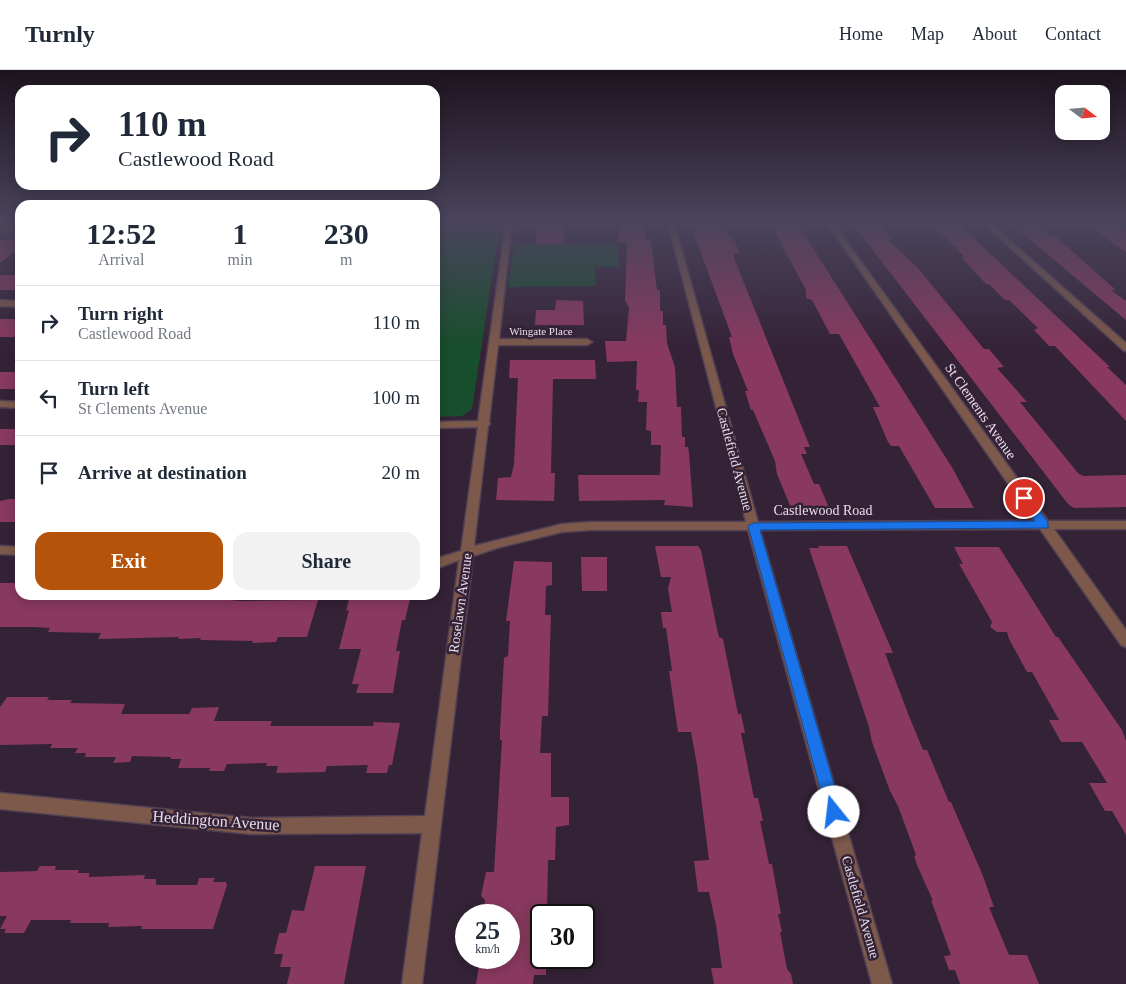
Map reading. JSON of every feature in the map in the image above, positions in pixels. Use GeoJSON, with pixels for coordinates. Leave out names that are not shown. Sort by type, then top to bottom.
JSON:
{"type":"FeatureCollection","features":[{"type":"Feature","properties":{"kind":"street","name":"Roselawn Avenue"},"geometry":{"type":"LineString","coordinates":[[412,984],[485,424],[504,266]]}},
{"type":"Feature","properties":{"kind":"street","name":"Castlefield Avenue"},"geometry":{"type":"LineString","coordinates":[[683,266],[882,984]]}},
{"type":"Feature","properties":{"kind":"street","name":"St Clements Avenue"},"geometry":{"type":"LineString","coordinates":[[860,266],[1126,640]]}},
{"type":"Feature","properties":{"kind":"street"},"geometry":{"type":"LineString","coordinates":[[1034,266],[1126,348]]}},
{"type":"Feature","properties":{"kind":"street"},"geometry":{"type":"LineString","coordinates":[[0,303],[15,304]]}},
{"type":"Feature","properties":{"kind":"street","name":"Wingate Place"},"geometry":{"type":"LineString","coordinates":[[494,342],[587,342]]}},
{"type":"Feature","properties":{"kind":"street"},"geometry":{"type":"LineString","coordinates":[[0,404],[15,405]]}},
{"type":"Feature","properties":{"kind":"street"},"geometry":{"type":"LineString","coordinates":[[440,425],[485,424]]}},
{"type":"Feature","properties":{"kind":"street","name":"Castlewood Road"},"geometry":{"type":"LineString","coordinates":[[440,562],[467,552],[562,528],[1126,525]]}},
{"type":"Feature","properties":{"kind":"street"},"geometry":{"type":"LineString","coordinates":[[0,550],[15,551]]}},
{"type":"Feature","properties":{"kind":"street","name":"Heddington Avenue"},"geometry":{"type":"LineString","coordinates":[[0,801],[251,826],[432,824]]}},
{"type":"Feature","properties":{"kind":"green space"},"geometry":{"type":"Polygon","coordinates":[[[440,266],[494,266],[472,409],[462,416],[440,417],[440,266]]]}},
{"type":"Feature","properties":{"kind":"green space"},"geometry":{"type":"Polygon","coordinates":[[[511,266],[620,266],[595,267],[596,286],[508,287],[511,266]]]}},
{"type":"Feature","properties":{"kind":"building"},"geometry":{"type":"Polygon","coordinates":[[[626,266],[654,266],[657,290],[660,290],[660,311],[663,311],[663,325],[666,325],[667,343],[675,367],[677,407],[681,407],[682,437],[685,437],[685,447],[688,447],[689,453],[693,507],[664,505],[665,500],[579,501],[578,475],[660,475],[661,445],[651,445],[651,431],[646,430],[647,402],[638,402],[639,390],[636,390],[637,361],[607,362],[605,341],[626,341],[629,308],[625,300],[626,266]]]}},
{"type":"Feature","properties":{"kind":"building"},"geometry":{"type":"Polygon","coordinates":[[[706,266],[737,266],[810,447],[804,447],[807,454],[801,454],[814,484],[819,484],[829,508],[791,508],[777,474],[775,461],[753,410],[751,410],[745,391],[748,391],[733,354],[729,337],[732,337],[706,266]]]}},
{"type":"Feature","properties":{"kind":"building"},"geometry":{"type":"Polygon","coordinates":[[[793,266],[824,266],[953,469],[974,508],[935,508],[899,446],[891,446],[888,442],[873,407],[880,407],[839,334],[830,334],[812,300],[806,298],[806,290],[793,266]]]}},
{"type":"Feature","properties":{"kind":"building"},"geometry":{"type":"Polygon","coordinates":[[[885,266],[915,266],[918,268],[984,349],[989,349],[1004,367],[997,368],[1027,402],[1020,402],[1078,473],[1083,476],[1126,475],[1126,507],[1074,508],[1068,504],[885,266]]]}},
{"type":"Feature","properties":{"kind":"building"},"geometry":{"type":"Polygon","coordinates":[[[969,266],[1003,266],[1110,367],[1107,367],[1126,385],[1126,421],[1055,346],[1049,346],[1034,330],[1038,328],[1009,300],[1005,300],[989,284],[986,284],[969,266]]]}},
{"type":"Feature","properties":{"kind":"building"},"geometry":{"type":"Polygon","coordinates":[[[1061,266],[1088,266],[1116,290],[1111,290],[1126,301],[1126,320],[1061,266]]]}},
{"type":"Feature","properties":{"kind":"building"},"geometry":{"type":"Polygon","coordinates":[[[0,275],[15,275],[15,290],[0,290],[0,275]]]}},
{"type":"Feature","properties":{"kind":"building"},"geometry":{"type":"Polygon","coordinates":[[[556,300],[583,301],[584,325],[535,325],[536,310],[555,310],[556,300]]]}},
{"type":"Feature","properties":{"kind":"building"},"geometry":{"type":"Polygon","coordinates":[[[0,319],[15,319],[15,337],[0,337],[0,319]]]}},
{"type":"Feature","properties":{"kind":"building"},"geometry":{"type":"Polygon","coordinates":[[[510,360],[595,360],[596,379],[553,379],[551,473],[555,473],[554,501],[496,500],[498,478],[511,477],[514,464],[518,378],[509,378],[510,360]]]}},
{"type":"Feature","properties":{"kind":"building"},"geometry":{"type":"Polygon","coordinates":[[[0,372],[15,372],[15,389],[0,389],[0,372]]]}},
{"type":"Feature","properties":{"kind":"building"},"geometry":{"type":"Polygon","coordinates":[[[0,429],[15,429],[15,445],[0,445],[0,429]]]}},
{"type":"Feature","properties":{"kind":"building"},"geometry":{"type":"Polygon","coordinates":[[[15,499],[15,522],[0,522],[0,501],[15,499]]]}},
{"type":"Feature","properties":{"kind":"building"},"geometry":{"type":"Polygon","coordinates":[[[655,546],[698,546],[701,550],[717,629],[719,637],[723,639],[738,714],[741,714],[745,733],[741,733],[754,798],[758,798],[763,821],[760,821],[769,864],[772,864],[781,914],[778,914],[782,932],[780,932],[787,969],[791,974],[793,984],[714,984],[711,968],[722,968],[716,925],[709,892],[698,892],[694,861],[709,860],[697,765],[691,732],[678,732],[669,671],[672,671],[666,628],[663,628],[661,612],[672,612],[668,589],[671,577],[661,577],[655,546]]]}},
{"type":"Feature","properties":{"kind":"building"},"geometry":{"type":"Polygon","coordinates":[[[818,546],[847,546],[893,653],[885,653],[909,716],[923,750],[927,750],[983,876],[994,907],[989,907],[1009,955],[1027,955],[1039,984],[960,984],[955,970],[949,970],[944,956],[951,955],[931,900],[933,901],[917,865],[914,856],[916,855],[898,806],[890,791],[872,742],[869,727],[809,548],[819,548],[818,546]]]}},
{"type":"Feature","properties":{"kind":"building"},"geometry":{"type":"Polygon","coordinates":[[[954,547],[999,547],[1056,637],[1058,637],[1122,730],[1126,741],[1126,835],[1112,811],[1105,811],[1089,783],[1107,783],[1082,742],[1061,742],[1049,720],[1059,720],[1032,672],[1027,672],[1007,632],[997,632],[990,627],[992,622],[959,564],[963,564],[954,547]]]}},
{"type":"Feature","properties":{"kind":"building"},"geometry":{"type":"Polygon","coordinates":[[[581,557],[607,557],[607,591],[582,591],[581,557]]]}},
{"type":"Feature","properties":{"kind":"building"},"geometry":{"type":"Polygon","coordinates":[[[514,561],[552,562],[552,585],[546,586],[545,615],[551,615],[548,716],[542,716],[540,753],[551,753],[551,797],[569,797],[569,825],[556,827],[555,860],[548,860],[547,904],[530,904],[530,969],[546,969],[546,975],[534,975],[533,984],[476,984],[478,969],[520,969],[520,904],[484,904],[485,900],[481,896],[486,872],[494,872],[502,740],[500,740],[500,731],[504,658],[508,656],[510,621],[506,621],[514,561]]]}},
{"type":"Feature","properties":{"kind":"building"},"geometry":{"type":"Polygon","coordinates":[[[0,583],[15,583],[15,600],[318,600],[307,637],[278,637],[276,642],[252,643],[253,641],[200,640],[201,638],[178,639],[179,637],[98,639],[101,633],[48,632],[50,628],[0,627],[0,583]]]}},
{"type":"Feature","properties":{"kind":"building"},"geometry":{"type":"Polygon","coordinates":[[[349,600],[410,600],[405,620],[402,620],[396,651],[400,651],[393,693],[356,693],[359,684],[352,684],[361,649],[339,649],[349,610],[346,611],[349,600]]]}},
{"type":"Feature","properties":{"kind":"building"},"geometry":{"type":"Polygon","coordinates":[[[7,697],[49,697],[47,700],[72,700],[70,703],[125,704],[121,714],[189,714],[192,708],[219,707],[214,721],[272,721],[270,726],[373,726],[374,722],[400,723],[392,765],[389,765],[387,773],[366,773],[368,765],[327,766],[325,772],[276,773],[278,766],[266,766],[267,763],[227,764],[224,771],[209,771],[210,768],[178,768],[181,759],[170,759],[171,757],[132,756],[130,762],[113,763],[116,757],[85,757],[86,753],[75,753],[78,748],[50,748],[52,744],[0,745],[0,707],[7,697]]]}},
{"type":"Feature","properties":{"kind":"building"},"geometry":{"type":"Polygon","coordinates":[[[40,866],[56,866],[55,870],[79,870],[78,873],[89,873],[89,877],[145,875],[144,879],[156,879],[156,885],[197,885],[199,878],[215,878],[213,882],[226,882],[227,885],[213,929],[141,929],[142,926],[108,927],[109,923],[70,923],[71,920],[31,920],[24,933],[4,933],[6,929],[0,929],[7,916],[0,916],[0,872],[37,871],[40,866]]]}},
{"type":"Feature","properties":{"kind":"building"},"geometry":{"type":"Polygon","coordinates":[[[315,866],[366,866],[344,984],[287,984],[291,967],[280,967],[283,954],[274,954],[279,933],[286,933],[292,910],[304,911],[315,866]]]}},
{"type":"Feature","properties":{"kind":"route"},"geometry":{"type":"LineString","coordinates":[[834,812],[754,526],[1044,525],[1024,498]]}}]}
